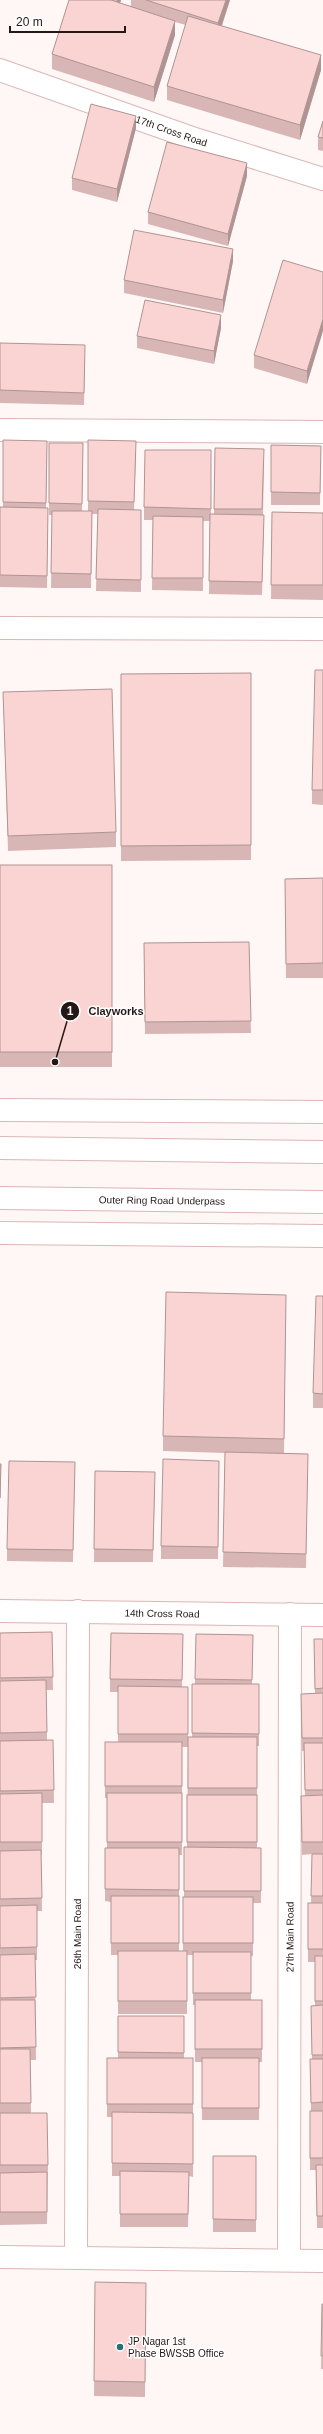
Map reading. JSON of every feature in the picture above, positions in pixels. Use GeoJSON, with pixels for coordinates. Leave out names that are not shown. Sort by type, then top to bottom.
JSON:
{"type":"FeatureCollection","features":[{"type":"Feature","properties":{"kind":"main road","name":"17th Cross Road"},"geometry":{"type":"LineString","coordinates":[[0,70],[195,139],[323,179]]}},
{"type":"Feature","properties":{"kind":"main road"},"geometry":{"type":"LineString","coordinates":[[0,430],[323,432]]}},
{"type":"Feature","properties":{"kind":"main road"},"geometry":{"type":"LineString","coordinates":[[0,628],[323,629]]}},
{"type":"Feature","properties":{"kind":"main road"},"geometry":{"type":"LineString","coordinates":[[0,1110],[323,1112]]}},
{"type":"Feature","properties":{"kind":"main road"},"geometry":{"type":"LineString","coordinates":[[0,1148],[323,1152]]}},
{"type":"Feature","properties":{"kind":"main road","name":"Outer Ring Road Underpass"},"geometry":{"type":"LineString","coordinates":[[0,1198],[323,1202]]}},
{"type":"Feature","properties":{"kind":"main road"},"geometry":{"type":"LineString","coordinates":[[0,1233],[323,1236]]}},
{"type":"Feature","properties":{"kind":"main road","name":"14th Cross Road"},"geometry":{"type":"LineString","coordinates":[[0,1611],[323,1615]]}},
{"type":"Feature","properties":{"kind":"main road","name":"26th Main Road"},"geometry":{"type":"LineString","coordinates":[[76,2257],[78,1611]]}},
{"type":"Feature","properties":{"kind":"main road","name":"27th Main Road"},"geometry":{"type":"LineString","coordinates":[[289,2260],[290,1614]]}},
{"type":"Feature","properties":{"kind":"main road"},"geometry":{"type":"LineString","coordinates":[[0,2256],[323,2261]]}},
{"type":"Feature","properties":{"kind":"building"},"geometry":{"type":"Polygon","coordinates":[[[69,0],[111,0],[175,21],[154,87],[52,54],[69,0]]]}},
{"type":"Feature","properties":{"kind":"building"},"geometry":{"type":"Polygon","coordinates":[[[146,0],[226,0],[218,23],[146,0]]]}},
{"type":"Feature","properties":{"kind":"building"},"geometry":{"type":"Polygon","coordinates":[[[188,16],[321,55],[300,125],[167,86],[188,16]]]}},
{"type":"Feature","properties":{"kind":"building"},"geometry":{"type":"Polygon","coordinates":[[[91,104],[136,116],[117,189],[72,178],[91,104]]]}},
{"type":"Feature","properties":{"kind":"building"},"geometry":{"type":"Polygon","coordinates":[[[323,121],[323,138],[318,137],[323,121]]]}},
{"type":"Feature","properties":{"kind":"building"},"geometry":{"type":"Polygon","coordinates":[[[167,142],[247,163],[228,234],[148,212],[167,142]]]}},
{"type":"Feature","properties":{"kind":"building"},"geometry":{"type":"Polygon","coordinates":[[[134,230],[233,249],[223,300],[124,280],[134,230]]]}},
{"type":"Feature","properties":{"kind":"building"},"geometry":{"type":"Polygon","coordinates":[[[283,260],[323,272],[323,319],[307,371],[254,355],[283,260]]]}},
{"type":"Feature","properties":{"kind":"building"},"geometry":{"type":"Polygon","coordinates":[[[145,300],[221,315],[214,351],[137,336],[145,300]]]}},
{"type":"Feature","properties":{"kind":"building"},"geometry":{"type":"Polygon","coordinates":[[[0,343],[85,345],[84,393],[0,390],[0,343]]]}},
{"type":"Feature","properties":{"kind":"building"},"geometry":{"type":"Polygon","coordinates":[[[3,440],[47,441],[46,503],[3,502],[3,440]]]}},
{"type":"Feature","properties":{"kind":"building"},"geometry":{"type":"Polygon","coordinates":[[[88,440],[136,441],[134,502],[88,501],[88,440]]]}},
{"type":"Feature","properties":{"kind":"building"},"geometry":{"type":"Polygon","coordinates":[[[49,443],[83,443],[82,504],[49,503],[49,443]]]}},
{"type":"Feature","properties":{"kind":"building"},"geometry":{"type":"Polygon","coordinates":[[[271,445],[321,446],[320,493],[271,492],[271,445]]]}},
{"type":"Feature","properties":{"kind":"building"},"geometry":{"type":"Polygon","coordinates":[[[215,448],[264,449],[262,509],[214,509],[215,448]]]}},
{"type":"Feature","properties":{"kind":"building"},"geometry":{"type":"Polygon","coordinates":[[[145,450],[211,450],[211,509],[144,507],[145,450]]]}},
{"type":"Feature","properties":{"kind":"building"},"geometry":{"type":"Polygon","coordinates":[[[0,507],[48,508],[47,576],[0,575],[0,507]]]}},
{"type":"Feature","properties":{"kind":"building"},"geometry":{"type":"Polygon","coordinates":[[[98,509],[141,510],[141,580],[96,579],[98,509]]]}},
{"type":"Feature","properties":{"kind":"building"},"geometry":{"type":"Polygon","coordinates":[[[52,511],[92,511],[91,574],[51,573],[52,511]]]}},
{"type":"Feature","properties":{"kind":"building"},"geometry":{"type":"Polygon","coordinates":[[[272,512],[323,513],[323,585],[271,585],[272,512]]]}},
{"type":"Feature","properties":{"kind":"building"},"geometry":{"type":"Polygon","coordinates":[[[210,514],[264,515],[262,582],[209,581],[210,514]]]}},
{"type":"Feature","properties":{"kind":"building"},"geometry":{"type":"Polygon","coordinates":[[[153,516],[203,517],[203,578],[152,578],[153,516]]]}},
{"type":"Feature","properties":{"kind":"building"},"geometry":{"type":"Polygon","coordinates":[[[315,670],[323,670],[323,790],[312,790],[315,670]]]}},
{"type":"Feature","properties":{"kind":"building"},"geometry":{"type":"Polygon","coordinates":[[[251,673],[251,845],[121,846],[121,674],[251,673]]]}},
{"type":"Feature","properties":{"kind":"building"},"geometry":{"type":"Polygon","coordinates":[[[112,689],[116,832],[8,836],[3,692],[112,689]]]}},
{"type":"Feature","properties":{"kind":"building"},"geometry":{"type":"Polygon","coordinates":[[[0,865],[112,865],[112,1052],[0,1052],[0,865]]]}},
{"type":"Feature","properties":{"kind":"building"},"geometry":{"type":"Polygon","coordinates":[[[323,878],[323,963],[286,964],[285,879],[323,878]]]}},
{"type":"Feature","properties":{"kind":"building"},"geometry":{"type":"Polygon","coordinates":[[[249,942],[251,1021],[145,1022],[144,943],[249,942]]]}},
{"type":"Feature","properties":{"kind":"building"},"geometry":{"type":"Polygon","coordinates":[[[166,1292],[286,1295],[284,1439],[163,1436],[166,1292]]]}},
{"type":"Feature","properties":{"kind":"building"},"geometry":{"type":"Polygon","coordinates":[[[316,1296],[323,1296],[323,1394],[313,1393],[316,1296]]]}},
{"type":"Feature","properties":{"kind":"building"},"geometry":{"type":"Polygon","coordinates":[[[225,1452],[308,1454],[306,1554],[223,1552],[225,1452]]]}},
{"type":"Feature","properties":{"kind":"building"},"geometry":{"type":"Polygon","coordinates":[[[163,1459],[219,1461],[218,1547],[161,1546],[163,1459]]]}},
{"type":"Feature","properties":{"kind":"building"},"geometry":{"type":"Polygon","coordinates":[[[9,1461],[75,1462],[73,1550],[7,1549],[9,1461]]]}},
{"type":"Feature","properties":{"kind":"building"},"geometry":{"type":"Polygon","coordinates":[[[0,1464],[1,1464],[0,1498],[0,1464]]]}},
{"type":"Feature","properties":{"kind":"building"},"geometry":{"type":"Polygon","coordinates":[[[95,1471],[155,1472],[153,1550],[94,1549],[95,1471]]]}},
{"type":"Feature","properties":{"kind":"building"},"geometry":{"type":"Polygon","coordinates":[[[52,1632],[53,1677],[0,1678],[0,1633],[52,1632]]]}},
{"type":"Feature","properties":{"kind":"building"},"geometry":{"type":"Polygon","coordinates":[[[111,1633],[183,1634],[182,1680],[110,1679],[111,1633]]]}},
{"type":"Feature","properties":{"kind":"building"},"geometry":{"type":"Polygon","coordinates":[[[196,1634],[253,1635],[252,1680],[195,1679],[196,1634]]]}},
{"type":"Feature","properties":{"kind":"building"},"geometry":{"type":"Polygon","coordinates":[[[314,1639],[323,1639],[323,1688],[315,1689],[314,1639]]]}},
{"type":"Feature","properties":{"kind":"building"},"geometry":{"type":"Polygon","coordinates":[[[46,1680],[47,1732],[0,1733],[0,1681],[46,1680]]]}},
{"type":"Feature","properties":{"kind":"building"},"geometry":{"type":"Polygon","coordinates":[[[192,1684],[259,1684],[259,1734],[192,1733],[192,1684]]]}},
{"type":"Feature","properties":{"kind":"building"},"geometry":{"type":"Polygon","coordinates":[[[118,1686],[188,1687],[188,1734],[118,1734],[118,1686]]]}},
{"type":"Feature","properties":{"kind":"building"},"geometry":{"type":"Polygon","coordinates":[[[323,1693],[323,1738],[302,1738],[301,1694],[323,1693]]]}},
{"type":"Feature","properties":{"kind":"building"},"geometry":{"type":"Polygon","coordinates":[[[188,1737],[257,1737],[257,1788],[188,1788],[188,1737]]]}},
{"type":"Feature","properties":{"kind":"building"},"geometry":{"type":"Polygon","coordinates":[[[53,1740],[54,1790],[0,1791],[0,1741],[53,1740]]]}},
{"type":"Feature","properties":{"kind":"building"},"geometry":{"type":"Polygon","coordinates":[[[105,1742],[182,1742],[182,1786],[105,1786],[105,1742]]]}},
{"type":"Feature","properties":{"kind":"building"},"geometry":{"type":"Polygon","coordinates":[[[304,1743],[323,1743],[323,1790],[305,1790],[304,1743]]]}},
{"type":"Feature","properties":{"kind":"building"},"geometry":{"type":"Polygon","coordinates":[[[42,1793],[42,1842],[0,1842],[0,1794],[42,1793]]]}},
{"type":"Feature","properties":{"kind":"building"},"geometry":{"type":"Polygon","coordinates":[[[107,1793],[182,1793],[182,1842],[107,1842],[107,1793]]]}},
{"type":"Feature","properties":{"kind":"building"},"geometry":{"type":"Polygon","coordinates":[[[187,1795],[257,1795],[257,1842],[187,1842],[187,1795]]]}},
{"type":"Feature","properties":{"kind":"building"},"geometry":{"type":"Polygon","coordinates":[[[323,1795],[323,1842],[302,1842],[301,1796],[323,1795]]]}},
{"type":"Feature","properties":{"kind":"building"},"geometry":{"type":"Polygon","coordinates":[[[184,1847],[261,1848],[261,1891],[184,1891],[184,1847]]]}},
{"type":"Feature","properties":{"kind":"building"},"geometry":{"type":"Polygon","coordinates":[[[105,1848],[179,1848],[179,1890],[105,1889],[105,1848]]]}},
{"type":"Feature","properties":{"kind":"building"},"geometry":{"type":"Polygon","coordinates":[[[41,1850],[42,1898],[0,1899],[0,1851],[41,1850]]]}},
{"type":"Feature","properties":{"kind":"building"},"geometry":{"type":"Polygon","coordinates":[[[312,1854],[323,1854],[323,1896],[311,1896],[312,1854]]]}},
{"type":"Feature","properties":{"kind":"building"},"geometry":{"type":"Polygon","coordinates":[[[111,1896],[179,1896],[179,1943],[111,1943],[111,1896]]]}},
{"type":"Feature","properties":{"kind":"building"},"geometry":{"type":"Polygon","coordinates":[[[183,1897],[253,1897],[253,1943],[183,1943],[183,1897]]]}},
{"type":"Feature","properties":{"kind":"building"},"geometry":{"type":"Polygon","coordinates":[[[308,1903],[323,1903],[323,1949],[308,1949],[308,1903]]]}},
{"type":"Feature","properties":{"kind":"building"},"geometry":{"type":"Polygon","coordinates":[[[37,1905],[37,1947],[0,1948],[0,1906],[37,1905]]]}},
{"type":"Feature","properties":{"kind":"building"},"geometry":{"type":"Polygon","coordinates":[[[118,1951],[187,1951],[187,2001],[118,2001],[118,1951]]]}},
{"type":"Feature","properties":{"kind":"building"},"geometry":{"type":"Polygon","coordinates":[[[193,1952],[251,1952],[251,1993],[193,1993],[193,1952]]]}},
{"type":"Feature","properties":{"kind":"building"},"geometry":{"type":"Polygon","coordinates":[[[35,1954],[36,1997],[0,1998],[0,1955],[35,1954]]]}},
{"type":"Feature","properties":{"kind":"building"},"geometry":{"type":"Polygon","coordinates":[[[315,1956],[323,1956],[323,2001],[315,2001],[315,1956]]]}},
{"type":"Feature","properties":{"kind":"building"},"geometry":{"type":"Polygon","coordinates":[[[0,2000],[35,2000],[36,2047],[0,2048],[0,2000]]]}},
{"type":"Feature","properties":{"kind":"building"},"geometry":{"type":"Polygon","coordinates":[[[195,2000],[262,2000],[262,2049],[195,2049],[195,2000]]]}},
{"type":"Feature","properties":{"kind":"building"},"geometry":{"type":"Polygon","coordinates":[[[323,2005],[323,2055],[312,2055],[311,2006],[323,2005]]]}},
{"type":"Feature","properties":{"kind":"building"},"geometry":{"type":"Polygon","coordinates":[[[118,2016],[184,2016],[184,2053],[118,2052],[118,2016]]]}},
{"type":"Feature","properties":{"kind":"building"},"geometry":{"type":"Polygon","coordinates":[[[0,2049],[30,2049],[31,2103],[0,2103],[0,2049]]]}},
{"type":"Feature","properties":{"kind":"building"},"geometry":{"type":"Polygon","coordinates":[[[107,2058],[193,2058],[193,2104],[107,2104],[107,2058]]]}},
{"type":"Feature","properties":{"kind":"building"},"geometry":{"type":"Polygon","coordinates":[[[202,2058],[259,2058],[259,2108],[202,2108],[202,2058]]]}},
{"type":"Feature","properties":{"kind":"building"},"geometry":{"type":"Polygon","coordinates":[[[310,2059],[323,2059],[323,2102],[311,2103],[310,2059]]]}},
{"type":"Feature","properties":{"kind":"building"},"geometry":{"type":"Polygon","coordinates":[[[310,2111],[323,2111],[323,2158],[310,2158],[310,2111]]]}},
{"type":"Feature","properties":{"kind":"building"},"geometry":{"type":"Polygon","coordinates":[[[112,2112],[193,2113],[193,2164],[112,2163],[112,2112]]]}},
{"type":"Feature","properties":{"kind":"building"},"geometry":{"type":"Polygon","coordinates":[[[0,2113],[47,2113],[48,2165],[0,2165],[0,2113]]]}},
{"type":"Feature","properties":{"kind":"building"},"geometry":{"type":"Polygon","coordinates":[[[213,2156],[256,2156],[256,2220],[213,2219],[213,2156]]]}},
{"type":"Feature","properties":{"kind":"building"},"geometry":{"type":"Polygon","coordinates":[[[316,2165],[323,2165],[323,2216],[317,2216],[316,2165]]]}},
{"type":"Feature","properties":{"kind":"building"},"geometry":{"type":"Polygon","coordinates":[[[120,2171],[189,2172],[188,2214],[120,2214],[120,2171]]]}},
{"type":"Feature","properties":{"kind":"building"},"geometry":{"type":"Polygon","coordinates":[[[47,2172],[47,2212],[0,2212],[0,2173],[47,2172]]]}},
{"type":"Feature","properties":{"kind":"building","name":"JP Nagar 1st Phase BWSSB Office"},"geometry":{"type":"Polygon","coordinates":[[[95,2282],[146,2283],[145,2382],[94,2381],[95,2282]]]}},
{"type":"Feature","properties":{"kind":"building"},"geometry":{"type":"Polygon","coordinates":[[[322,2304],[323,2356],[321,2356],[322,2304]]]}},
{"type":"Feature","properties":{"kind":"place","name":"Clayworks"},"geometry":{"type":"Point","coordinates":[55,1062]}},
{"type":"Feature","properties":{"kind":"place","name":"JP Nagar 1st Phase BWSSB Office"},"geometry":{"type":"Point","coordinates":[120,2347]}}]}
